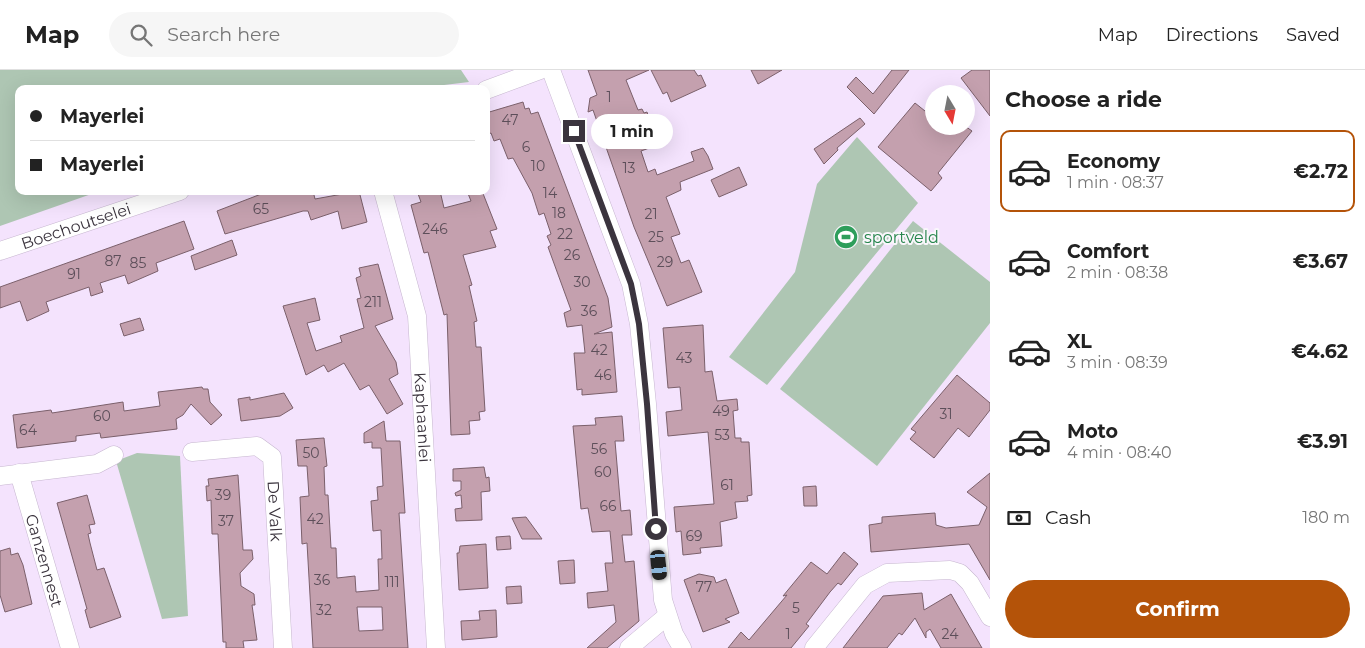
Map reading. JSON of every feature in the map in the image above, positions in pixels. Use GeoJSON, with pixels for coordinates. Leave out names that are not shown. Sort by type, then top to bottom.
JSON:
{"type":"FeatureCollection","features":[{"type":"Feature","properties":{"kind":"street"},"geometry":{"type":"LineString","coordinates":[[490,89],[540,70]]}},
{"type":"Feature","properties":{"kind":"street"},"geometry":{"type":"LineString","coordinates":[[551,70],[631,284],[639,324],[647,404],[662,600],[667,616],[682,648]]}},
{"type":"Feature","properties":{"kind":"street","name":"Boechoutselei"},"geometry":{"type":"LineString","coordinates":[[0,251],[168,195]]}},
{"type":"Feature","properties":{"kind":"street","name":"Kaphaanlei"},"geometry":{"type":"LineString","coordinates":[[383,195],[417,316],[436,648]]}},
{"type":"Feature","properties":{"kind":"street","name":"De Valk"},"geometry":{"type":"LineString","coordinates":[[192,452],[257,446],[272,457],[283,648]]}},
{"type":"Feature","properties":{"kind":"street"},"geometry":{"type":"LineString","coordinates":[[0,476],[97,464],[114,455]]}},
{"type":"Feature","properties":{"kind":"street","name":"Ganzennest"},"geometry":{"type":"LineString","coordinates":[[19,473],[70,648]]}},
{"type":"Feature","properties":{"kind":"street"},"geometry":{"type":"LineString","coordinates":[[814,648],[865,585],[887,573],[950,570],[960,573],[970,582],[990,617]]}},
{"type":"Feature","properties":{"kind":"street"},"geometry":{"type":"LineString","coordinates":[[629,648],[667,616]]}},
{"type":"Feature","properties":{"kind":"green space"},"geometry":{"type":"Polygon","coordinates":[[[0,70],[461,70],[469,82],[444,85],[15,85],[15,195],[89,195],[0,226],[0,70]]]}},
{"type":"Feature","properties":{"kind":"green space","name":"sportveld"},"geometry":{"type":"Polygon","coordinates":[[[857,137],[918,203],[767,385],[729,357],[795,272],[817,184],[857,137]]]}},
{"type":"Feature","properties":{"kind":"green space"},"geometry":{"type":"Polygon","coordinates":[[[913,221],[990,282],[990,323],[877,466],[780,389],[913,221]]]}},
{"type":"Feature","properties":{"kind":"green space"},"geometry":{"type":"Polygon","coordinates":[[[137,453],[180,456],[188,616],[162,619],[116,461],[137,453]]]}},
{"type":"Feature","properties":{"kind":"building"},"geometry":{"type":"Polygon","coordinates":[[[588,70],[649,70],[626,80],[638,110],[642,109],[644,113],[647,112],[651,124],[644,127],[652,147],[641,151],[648,172],[655,169],[657,175],[694,161],[691,152],[703,148],[708,156],[713,169],[680,182],[681,190],[666,197],[680,234],[671,237],[681,263],[689,260],[702,292],[667,306],[634,227],[593,110],[588,112],[590,98],[597,95],[588,70]]]}},
{"type":"Feature","properties":{"kind":"building"},"geometry":{"type":"Polygon","coordinates":[[[651,70],[694,70],[698,76],[701,75],[706,86],[671,102],[667,92],[663,94],[651,70]]]}},
{"type":"Feature","properties":{"kind":"building"},"geometry":{"type":"Polygon","coordinates":[[[751,70],[782,70],[758,84],[751,70]]]}},
{"type":"Feature","properties":{"kind":"building"},"geometry":{"type":"Polygon","coordinates":[[[892,70],[909,70],[874,114],[847,87],[856,77],[873,94],[892,70]]]}},
{"type":"Feature","properties":{"kind":"building"},"geometry":{"type":"Polygon","coordinates":[[[972,70],[990,70],[990,116],[975,96],[975,85],[966,85],[961,78],[972,70]]]}},
{"type":"Feature","properties":{"kind":"building"},"geometry":{"type":"Polygon","coordinates":[[[523,102],[525,109],[529,108],[531,114],[538,112],[608,298],[612,327],[594,334],[612,332],[617,392],[582,395],[582,389],[577,390],[574,353],[585,353],[582,325],[567,327],[564,313],[571,310],[548,247],[551,245],[547,236],[551,234],[544,213],[539,215],[532,193],[513,158],[508,159],[500,139],[494,141],[490,133],[490,112],[523,102]]]}},
{"type":"Feature","properties":{"kind":"building"},"geometry":{"type":"Polygon","coordinates":[[[915,103],[925,111],[925,135],[969,135],[938,173],[942,178],[931,191],[878,147],[915,103]]]}},
{"type":"Feature","properties":{"kind":"building"},"geometry":{"type":"Polygon","coordinates":[[[860,118],[865,124],[837,148],[838,150],[824,164],[814,149],[860,118]]]}},
{"type":"Feature","properties":{"kind":"building"},"geometry":{"type":"Polygon","coordinates":[[[739,167],[747,185],[719,197],[711,180],[739,167]]]}},
{"type":"Feature","properties":{"kind":"building"},"geometry":{"type":"Polygon","coordinates":[[[259,195],[314,195],[315,199],[337,195],[360,195],[367,222],[342,229],[338,211],[311,220],[308,211],[303,211],[225,234],[217,211],[259,195]]]}},
{"type":"Feature","properties":{"kind":"building"},"geometry":{"type":"Polygon","coordinates":[[[418,195],[441,195],[444,208],[471,201],[469,195],[484,195],[497,229],[490,231],[496,247],[463,255],[472,285],[469,286],[477,321],[474,322],[476,347],[481,347],[485,411],[479,412],[480,420],[469,421],[470,434],[451,435],[447,314],[444,315],[428,252],[424,253],[411,205],[421,202],[418,195]]]}},
{"type":"Feature","properties":{"kind":"building"},"geometry":{"type":"Polygon","coordinates":[[[184,221],[194,249],[156,263],[158,271],[128,284],[125,275],[100,283],[103,292],[91,296],[89,287],[46,302],[49,311],[27,321],[20,301],[0,308],[0,287],[184,221]]]}},
{"type":"Feature","properties":{"kind":"building"},"geometry":{"type":"Polygon","coordinates":[[[232,240],[237,255],[195,270],[191,256],[232,240]]]}},
{"type":"Feature","properties":{"kind":"building"},"geometry":{"type":"Polygon","coordinates":[[[378,264],[393,319],[375,326],[396,362],[398,374],[389,379],[403,404],[387,414],[369,385],[360,390],[344,363],[328,372],[324,365],[306,375],[283,306],[315,298],[320,320],[307,323],[316,351],[342,342],[340,336],[364,328],[357,299],[361,298],[356,278],[361,276],[359,268],[378,264]]]}},
{"type":"Feature","properties":{"kind":"building"},"geometry":{"type":"Polygon","coordinates":[[[140,318],[144,330],[124,336],[120,324],[140,318]]]}},
{"type":"Feature","properties":{"kind":"building"},"geometry":{"type":"Polygon","coordinates":[[[703,325],[705,372],[712,371],[717,401],[737,399],[738,410],[733,411],[735,438],[741,438],[741,442],[749,442],[752,495],[747,496],[748,501],[735,502],[737,518],[720,522],[722,546],[700,548],[701,553],[683,555],[681,531],[676,532],[674,507],[714,504],[708,432],[668,436],[666,412],[682,410],[680,387],[668,388],[663,328],[703,325]]]}},
{"type":"Feature","properties":{"kind":"building"},"geometry":{"type":"Polygon","coordinates":[[[957,375],[990,403],[990,410],[969,437],[958,428],[934,458],[910,439],[916,432],[911,429],[957,375]]]}},
{"type":"Feature","properties":{"kind":"building"},"geometry":{"type":"Polygon","coordinates":[[[202,387],[203,389],[208,389],[210,402],[222,415],[211,425],[191,404],[183,415],[176,419],[177,429],[101,438],[100,433],[76,436],[76,441],[17,448],[13,415],[51,410],[52,413],[123,402],[124,411],[160,406],[158,392],[202,387]]]}},
{"type":"Feature","properties":{"kind":"building"},"geometry":{"type":"Polygon","coordinates":[[[284,393],[293,408],[280,416],[241,421],[238,399],[250,397],[250,400],[284,393]]]}},
{"type":"Feature","properties":{"kind":"building"},"geometry":{"type":"Polygon","coordinates":[[[622,416],[624,441],[615,441],[621,511],[630,510],[632,535],[622,535],[625,562],[634,561],[639,621],[607,648],[587,648],[616,622],[614,605],[588,608],[587,593],[608,591],[605,563],[613,563],[610,531],[592,532],[588,508],[581,509],[573,426],[596,425],[595,418],[622,416]]]}},
{"type":"Feature","properties":{"kind":"building"},"geometry":{"type":"Polygon","coordinates":[[[384,421],[386,441],[400,441],[405,513],[399,513],[408,648],[313,648],[307,543],[302,544],[300,497],[309,496],[307,466],[298,466],[296,440],[324,438],[327,466],[324,467],[325,495],[328,495],[331,548],[336,548],[337,578],[355,576],[356,592],[379,590],[378,559],[382,559],[381,530],[373,531],[371,501],[378,500],[377,487],[383,486],[381,448],[372,448],[372,442],[364,443],[364,433],[384,421]],[[357,607],[359,631],[383,630],[382,607],[357,607]]]}},
{"type":"Feature","properties":{"kind":"building"},"geometry":{"type":"Polygon","coordinates":[[[484,467],[486,478],[489,477],[490,491],[481,492],[482,520],[456,521],[455,509],[462,508],[461,495],[456,496],[455,493],[461,490],[461,481],[453,481],[453,469],[484,467]]]}},
{"type":"Feature","properties":{"kind":"building"},"geometry":{"type":"Polygon","coordinates":[[[990,473],[990,580],[969,544],[871,552],[869,525],[882,523],[882,517],[935,513],[936,525],[946,528],[979,525],[987,507],[967,492],[990,473]]]}},
{"type":"Feature","properties":{"kind":"building"},"geometry":{"type":"Polygon","coordinates":[[[238,475],[243,550],[252,550],[253,559],[240,573],[241,586],[254,594],[255,605],[252,605],[257,640],[243,641],[244,648],[226,648],[226,642],[223,642],[218,534],[212,534],[211,500],[207,501],[206,486],[209,486],[208,479],[238,475]]]}},
{"type":"Feature","properties":{"kind":"building"},"geometry":{"type":"Polygon","coordinates":[[[816,486],[817,506],[804,506],[803,487],[816,486]]]}},
{"type":"Feature","properties":{"kind":"building"},"geometry":{"type":"Polygon","coordinates":[[[87,495],[95,524],[89,525],[91,533],[88,534],[97,570],[104,568],[121,617],[90,628],[85,610],[87,609],[57,503],[87,495]]]}},
{"type":"Feature","properties":{"kind":"building"},"geometry":{"type":"Polygon","coordinates":[[[526,517],[542,539],[522,539],[512,518],[526,517]]]}},
{"type":"Feature","properties":{"kind":"building"},"geometry":{"type":"Polygon","coordinates":[[[510,536],[511,549],[497,550],[496,537],[510,536]]]}},
{"type":"Feature","properties":{"kind":"building"},"geometry":{"type":"Polygon","coordinates":[[[486,544],[488,588],[459,590],[457,553],[459,553],[460,546],[486,544]]]}},
{"type":"Feature","properties":{"kind":"building"},"geometry":{"type":"Polygon","coordinates":[[[10,548],[11,555],[18,553],[23,565],[32,604],[5,612],[0,595],[0,551],[10,548]]]}},
{"type":"Feature","properties":{"kind":"building"},"geometry":{"type":"Polygon","coordinates":[[[844,552],[858,564],[841,585],[838,583],[830,592],[806,624],[809,626],[791,648],[728,648],[741,632],[749,640],[787,595],[783,596],[811,562],[827,574],[844,552]]]}},
{"type":"Feature","properties":{"kind":"building"},"geometry":{"type":"Polygon","coordinates":[[[574,560],[575,583],[560,584],[558,561],[574,560]]]}},
{"type":"Feature","properties":{"kind":"building"},"geometry":{"type":"Polygon","coordinates":[[[699,574],[714,577],[716,583],[726,579],[739,613],[725,619],[730,622],[703,632],[684,580],[699,574]]]}},
{"type":"Feature","properties":{"kind":"building"},"geometry":{"type":"Polygon","coordinates":[[[521,586],[522,603],[507,604],[506,587],[521,586]]]}},
{"type":"Feature","properties":{"kind":"building"},"geometry":{"type":"Polygon","coordinates":[[[922,593],[924,610],[951,594],[982,648],[941,648],[930,629],[926,632],[926,638],[915,618],[902,635],[899,633],[887,648],[843,648],[883,596],[922,593]]]}},
{"type":"Feature","properties":{"kind":"building"},"geometry":{"type":"Polygon","coordinates":[[[496,610],[497,637],[462,640],[461,621],[480,620],[479,611],[496,610]]]}},
{"type":"Feature","properties":{"kind":"place","name":"sportveld"},"geometry":{"type":"Point","coordinates":[846,237]}},
{"type":"Feature","properties":{"kind":"route"},"geometry":{"type":"LineString","coordinates":[[574,131],[616,239],[631,284],[639,324],[656,529]]}}]}
